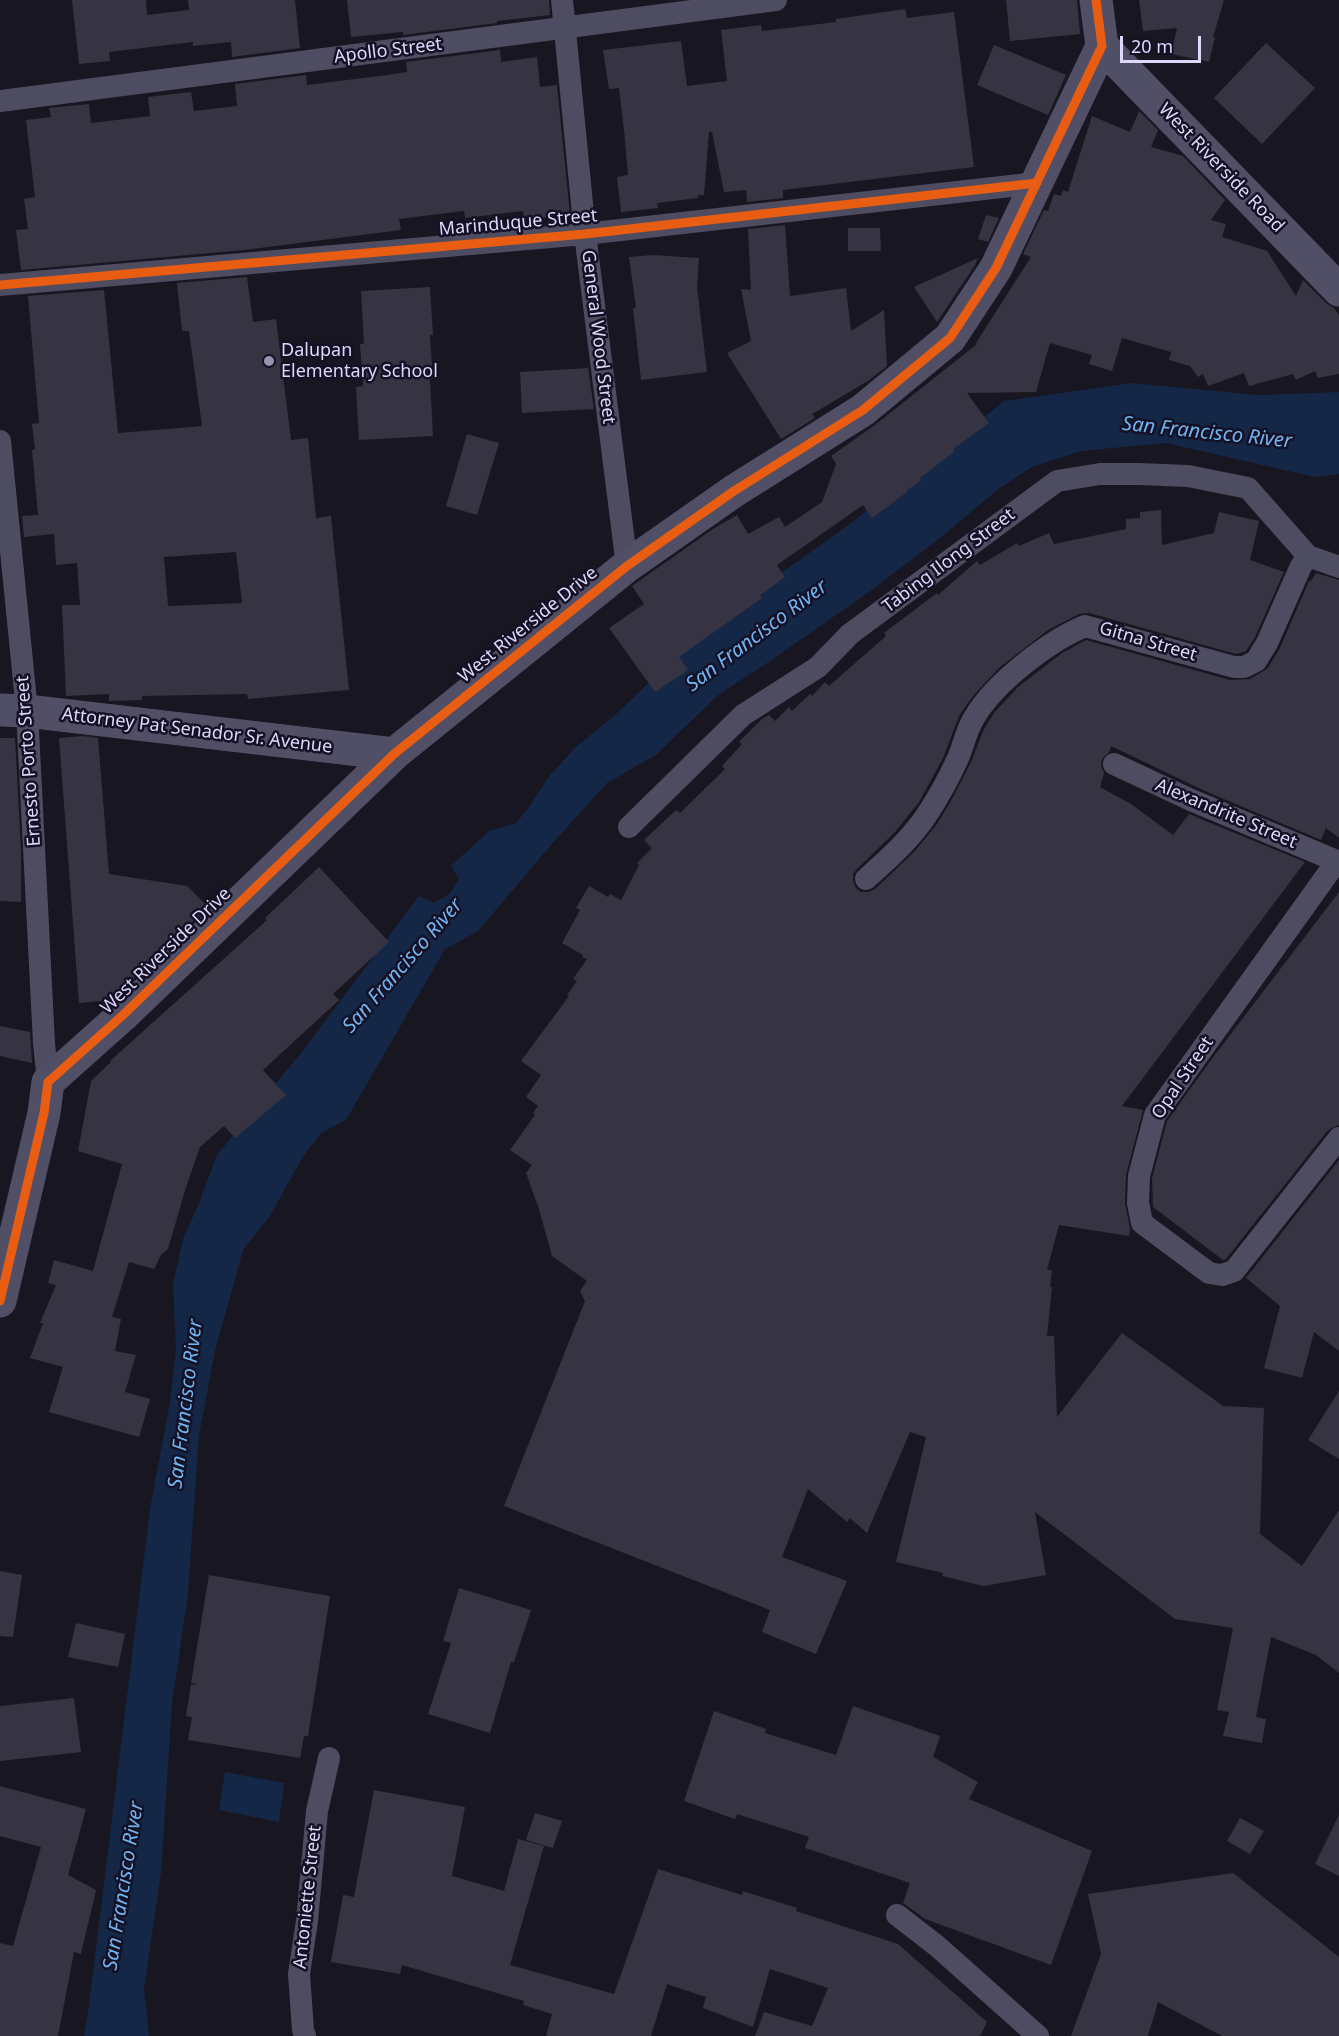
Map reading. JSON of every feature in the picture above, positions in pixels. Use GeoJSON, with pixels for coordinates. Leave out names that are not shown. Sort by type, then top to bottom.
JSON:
{"type":"FeatureCollection","features":[{"type":"Feature","properties":{"kind":"street","name":"General Wood Street"},"geometry":{"type":"LineString","coordinates":[[562,0],[585,234],[627,566]]}},
{"type":"Feature","properties":{"kind":"street","name":"Apollo Street"},"geometry":{"type":"LineString","coordinates":[[0,101],[776,0]]}},
{"type":"Feature","properties":{"kind":"street"},"geometry":{"type":"LineString","coordinates":[[1096,0],[1102,46]]}},
{"type":"Feature","properties":{"kind":"street","name":"West Riverside Drive"},"geometry":{"type":"LineString","coordinates":[[48,1082],[132,1007],[394,754],[627,566],[734,491],[864,410],[950,338],[996,268],[1102,46]]}},
{"type":"Feature","properties":{"kind":"street","name":"West Riverside Road"},"geometry":{"type":"LineString","coordinates":[[1102,46],[1339,290]]}},
{"type":"Feature","properties":{"kind":"street","name":"Marinduque Street"},"geometry":{"type":"LineString","coordinates":[[0,285],[585,234],[1037,183]]}},
{"type":"Feature","properties":{"kind":"street","name":"Ernesto Porto Street"},"geometry":{"type":"LineString","coordinates":[[0,441],[14,710],[48,1082]]}},
{"type":"Feature","properties":{"kind":"street","name":"Tabing Ilong Street"},"geometry":{"type":"LineString","coordinates":[[629,827],[743,715],[818,667],[850,634],[1057,481],[1100,474],[1138,474],[1188,476],[1248,488],[1308,556]]}},
{"type":"Feature","properties":{"kind":"street"},"geometry":{"type":"LineString","coordinates":[[1308,556],[1339,567]]}},
{"type":"Feature","properties":{"kind":"street","name":"Gitna Street"},"geometry":{"type":"LineString","coordinates":[[866,879],[904,844],[927,814],[958,758],[972,720],[980,708],[996,688],[1040,652],[1085,626],[1234,667],[1250,665],[1256,661],[1267,643],[1301,566],[1308,556]]}},
{"type":"Feature","properties":{"kind":"street","name":"Attorney Pat Senador Sr. Avenue"},"geometry":{"type":"LineString","coordinates":[[14,710],[394,754]]}},
{"type":"Feature","properties":{"kind":"street","name":"Alexandrite Street"},"geometry":{"type":"LineString","coordinates":[[1114,764],[1191,800],[1338,861]]}},
{"type":"Feature","properties":{"kind":"street","name":"Opal Street"},"geometry":{"type":"LineString","coordinates":[[1338,861],[1155,1115],[1139,1176],[1138,1203],[1142,1223],[1209,1273],[1222,1275],[1234,1270],[1339,1138]]}},
{"type":"Feature","properties":{"kind":"street"},"geometry":{"type":"LineString","coordinates":[[0,1301],[42,1123],[48,1082]]}},
{"type":"Feature","properties":{"kind":"street","name":"Antoniette Street"},"geometry":{"type":"LineString","coordinates":[[305,2036],[300,1974],[317,1811],[329,1758]]}},
{"type":"Feature","properties":{"kind":"street"},"geometry":{"type":"LineString","coordinates":[[897,1915],[937,1946],[1038,2036]]}},
{"type":"Feature","properties":{"kind":"water","name":"San Francisco River"},"geometry":{"type":"Polygon","coordinates":[[[1132,383],[1257,395],[1339,392],[1339,474],[1315,477],[1166,443],[1081,451],[1032,467],[996,491],[939,539],[869,592],[717,696],[657,754],[607,783],[478,931],[445,949],[346,1120],[321,1133],[302,1158],[270,1216],[243,1250],[215,1351],[199,1435],[188,1593],[172,1704],[161,1872],[144,1989],[149,2036],[84,2036],[150,1509],[170,1402],[176,1350],[173,1285],[183,1239],[217,1155],[305,1048],[419,896],[434,903],[449,894],[459,879],[451,866],[489,831],[516,823],[550,775],[577,746],[614,716],[713,622],[851,523],[1004,401],[1132,383]]]}},
{"type":"Feature","properties":{"kind":"water"},"geometry":{"type":"Polygon","coordinates":[[[225,1772],[284,1783],[279,1822],[219,1810],[225,1772]]]}},
{"type":"Feature","properties":{"kind":"building"},"geometry":{"type":"Polygon","coordinates":[[[72,0],[146,0],[147,15],[189,10],[188,0],[295,0],[300,48],[232,57],[231,42],[193,46],[193,42],[109,52],[110,61],[79,64],[72,0]]]}},
{"type":"Feature","properties":{"kind":"building"},"geometry":{"type":"Polygon","coordinates":[[[347,0],[549,0],[550,15],[403,35],[403,32],[351,37],[347,0]]]}},
{"type":"Feature","properties":{"kind":"building"},"geometry":{"type":"Polygon","coordinates":[[[1006,0],[1077,0],[1080,34],[1010,41],[1006,0]]]}},
{"type":"Feature","properties":{"kind":"building"},"geometry":{"type":"Polygon","coordinates":[[[1139,0],[1224,0],[1213,37],[1215,38],[1209,62],[1171,54],[1177,28],[1143,31],[1139,0]]]}},
{"type":"Feature","properties":{"kind":"building"},"geometry":{"type":"Polygon","coordinates":[[[905,9],[907,18],[954,12],[974,167],[783,190],[783,198],[747,202],[746,190],[724,192],[712,132],[709,132],[704,195],[698,195],[698,198],[657,203],[658,208],[621,212],[617,177],[628,175],[624,130],[619,88],[609,89],[603,50],[681,41],[687,86],[727,81],[721,30],[761,25],[762,31],[836,22],[836,19],[905,9]]]}},
{"type":"Feature","properties":{"kind":"building"},"geometry":{"type":"Polygon","coordinates":[[[1266,43],[1315,88],[1262,144],[1214,98],[1266,43]]]}},
{"type":"Feature","properties":{"kind":"building"},"geometry":{"type":"Polygon","coordinates":[[[994,45],[1066,75],[1048,115],[977,85],[994,45]]]}},
{"type":"Feature","properties":{"kind":"building"},"geometry":{"type":"Polygon","coordinates":[[[500,50],[501,62],[537,57],[540,87],[557,85],[570,215],[524,220],[523,211],[465,218],[464,211],[399,219],[401,230],[244,250],[21,270],[16,230],[28,229],[24,199],[35,197],[26,120],[51,117],[49,108],[89,104],[91,123],[150,116],[148,97],[191,92],[194,111],[237,106],[235,84],[306,75],[307,85],[387,75],[407,72],[406,62],[500,50]]]}},
{"type":"Feature","properties":{"kind":"building"},"geometry":{"type":"Polygon","coordinates":[[[1139,111],[1158,130],[1151,147],[1183,156],[1225,200],[1211,220],[1226,224],[1222,237],[1267,251],[1296,296],[1303,280],[1334,308],[1339,315],[1339,374],[1318,378],[1315,371],[1296,380],[1293,374],[1249,386],[1244,373],[1208,386],[1203,374],[1198,377],[1190,366],[1169,360],[1171,352],[1122,338],[1112,371],[1089,364],[1092,355],[1050,343],[1036,392],[967,393],[989,423],[953,449],[955,451],[920,478],[921,480],[907,492],[872,518],[863,505],[777,565],[785,577],[760,595],[762,598],[679,657],[688,670],[655,692],[609,628],[644,604],[632,586],[713,529],[737,515],[748,534],[779,517],[785,527],[822,502],[836,464],[831,456],[875,425],[977,344],[1031,257],[1023,254],[1044,210],[1048,211],[1054,194],[1061,196],[1063,190],[1068,192],[1092,116],[1130,132],[1139,111]]]}},
{"type":"Feature","properties":{"kind":"building"},"geometry":{"type":"Polygon","coordinates":[[[986,215],[999,218],[988,242],[978,239],[986,215]]]}},
{"type":"Feature","properties":{"kind":"building"},"geometry":{"type":"Polygon","coordinates":[[[785,225],[790,296],[846,288],[851,331],[884,310],[887,366],[868,381],[812,414],[815,418],[781,439],[727,353],[751,341],[741,289],[751,290],[748,229],[785,225]]]}},
{"type":"Feature","properties":{"kind":"building"},"geometry":{"type":"Polygon","coordinates":[[[848,228],[880,228],[881,251],[848,251],[848,228]]]}},
{"type":"Feature","properties":{"kind":"building"},"geometry":{"type":"Polygon","coordinates":[[[653,255],[699,258],[697,287],[707,372],[641,380],[633,308],[636,308],[629,257],[653,255]]]}},
{"type":"Feature","properties":{"kind":"building"},"geometry":{"type":"Polygon","coordinates":[[[978,258],[975,265],[937,322],[914,287],[978,258]]]}},
{"type":"Feature","properties":{"kind":"building"},"geometry":{"type":"Polygon","coordinates":[[[247,277],[253,322],[276,319],[291,440],[308,438],[316,518],[331,516],[349,690],[248,699],[247,694],[142,696],[142,700],[109,701],[109,694],[66,696],[62,605],[80,605],[77,563],[56,565],[54,534],[24,537],[22,516],[38,515],[32,424],[39,423],[28,296],[104,290],[118,433],[202,426],[189,331],[182,331],[177,283],[247,277]],[[236,552],[164,557],[168,606],[242,603],[236,552]]]}},
{"type":"Feature","properties":{"kind":"building"},"geometry":{"type":"Polygon","coordinates":[[[430,287],[433,335],[430,335],[433,379],[430,379],[433,436],[359,440],[356,387],[363,386],[360,344],[364,344],[361,291],[430,287]]]}},
{"type":"Feature","properties":{"kind":"building"},"geometry":{"type":"Polygon","coordinates":[[[588,368],[594,409],[522,413],[520,372],[588,368]]]}},
{"type":"Feature","properties":{"kind":"building"},"geometry":{"type":"Polygon","coordinates":[[[467,434],[499,443],[477,515],[446,506],[467,434]]]}},
{"type":"Feature","properties":{"kind":"building"},"geometry":{"type":"Polygon","coordinates":[[[1161,510],[1162,545],[1214,533],[1219,512],[1259,521],[1250,560],[1284,572],[1255,637],[1246,651],[1236,654],[1089,613],[1079,614],[1048,630],[1000,667],[973,696],[959,716],[943,758],[919,802],[895,832],[857,869],[853,874],[853,881],[861,892],[869,892],[915,851],[937,824],[951,801],[971,762],[984,729],[994,713],[1018,687],[1062,653],[1086,640],[1230,680],[1250,679],[1267,669],[1279,650],[1309,581],[1316,573],[1339,580],[1339,838],[1326,828],[1321,840],[1205,791],[1111,746],[1102,759],[1101,766],[1104,773],[1100,787],[1131,804],[1173,835],[1189,814],[1305,862],[1122,1106],[1143,1110],[1126,1175],[1125,1203],[1130,1229],[1129,1236],[1059,1225],[1047,1270],[1052,1270],[1047,1336],[1054,1336],[1057,1417],[1122,1333],[1223,1406],[1264,1408],[1260,1534],[1302,1566],[1339,1510],[1339,1673],[1316,1655],[1271,1637],[1256,1717],[1266,1719],[1262,1743],[1223,1736],[1229,1712],[1217,1710],[1233,1628],[1175,1619],[1035,1512],[1046,1575],[984,1586],[896,1562],[926,1437],[910,1432],[867,1533],[850,1518],[847,1522],[808,1489],[782,1557],[847,1581],[816,1654],[762,1632],[770,1610],[504,1506],[585,1301],[580,1291],[587,1281],[552,1256],[526,1173],[532,1165],[510,1150],[535,1115],[533,1113],[538,1106],[526,1097],[541,1075],[521,1061],[569,996],[567,995],[577,981],[573,979],[587,959],[562,943],[580,910],[576,908],[589,886],[608,897],[610,894],[621,900],[639,865],[637,863],[652,848],[644,840],[676,810],[680,813],[725,769],[722,766],[742,744],[739,742],[762,719],[769,715],[775,721],[789,707],[792,711],[810,694],[812,696],[825,682],[829,686],[886,636],[884,633],[937,593],[938,595],[977,561],[980,565],[1017,543],[1019,546],[1049,533],[1054,544],[1126,529],[1126,519],[1140,518],[1140,512],[1161,510]]]}},
{"type":"Feature","properties":{"kind":"building"},"geometry":{"type":"Polygon","coordinates":[[[83,736],[98,738],[109,874],[187,886],[208,907],[111,1000],[79,1003],[59,738],[83,736]]]}},
{"type":"Feature","properties":{"kind":"building"},"geometry":{"type":"Polygon","coordinates":[[[0,738],[15,738],[21,850],[21,902],[0,901],[0,738]]]}},
{"type":"Feature","properties":{"kind":"building"},"geometry":{"type":"Polygon","coordinates":[[[319,867],[389,942],[333,994],[339,1000],[263,1070],[286,1095],[235,1138],[224,1126],[200,1147],[168,1249],[161,1255],[154,1269],[129,1262],[112,1317],[121,1319],[115,1351],[136,1355],[125,1392],[150,1399],[139,1437],[49,1412],[63,1367],[30,1358],[43,1323],[40,1323],[56,1285],[48,1283],[54,1260],[93,1271],[122,1164],[78,1151],[91,1081],[110,1061],[267,920],[265,918],[319,867]]]}},
{"type":"Feature","properties":{"kind":"building"},"geometry":{"type":"Polygon","coordinates":[[[1339,892],[1339,1125],[1328,1130],[1223,1260],[1153,1207],[1152,1178],[1167,1121],[1339,892]]]}},
{"type":"Feature","properties":{"kind":"building"},"geometry":{"type":"Polygon","coordinates":[[[0,1026],[30,1032],[32,1063],[0,1056],[0,1026]]]}},
{"type":"Feature","properties":{"kind":"building"},"geometry":{"type":"Polygon","coordinates":[[[1339,1160],[1339,1351],[1314,1332],[1302,1378],[1264,1368],[1280,1306],[1246,1278],[1339,1160]]]}},
{"type":"Feature","properties":{"kind":"building"},"geometry":{"type":"Polygon","coordinates":[[[1339,1391],[1339,1459],[1308,1440],[1339,1391]]]}},
{"type":"Feature","properties":{"kind":"building"},"geometry":{"type":"Polygon","coordinates":[[[0,1571],[22,1575],[13,1637],[0,1636],[0,1571]]]}},
{"type":"Feature","properties":{"kind":"building"},"geometry":{"type":"Polygon","coordinates":[[[209,1575],[330,1596],[308,1736],[304,1736],[300,1758],[188,1740],[192,1717],[186,1716],[191,1685],[197,1684],[191,1683],[209,1575]]]}},
{"type":"Feature","properties":{"kind":"building"},"geometry":{"type":"Polygon","coordinates":[[[459,1588],[531,1610],[514,1662],[511,1662],[490,1733],[428,1714],[451,1643],[443,1641],[459,1588]]]}},
{"type":"Feature","properties":{"kind":"building"},"geometry":{"type":"Polygon","coordinates":[[[76,1623],[125,1634],[118,1667],[68,1657],[76,1623]]]}},
{"type":"Feature","properties":{"kind":"building"},"geometry":{"type":"Polygon","coordinates":[[[74,1698],[81,1752],[0,1761],[0,1706],[74,1698]]]}},
{"type":"Feature","properties":{"kind":"building"},"geometry":{"type":"Polygon","coordinates":[[[853,1706],[940,1736],[933,1757],[978,1782],[969,1799],[1092,1851],[1051,1965],[925,1919],[903,1903],[910,1883],[805,1848],[809,1837],[737,1814],[735,1819],[684,1801],[714,1711],[766,1729],[765,1733],[836,1755],[853,1706]]]}},
{"type":"Feature","properties":{"kind":"building"},"geometry":{"type":"Polygon","coordinates":[[[0,1786],[86,1809],[68,1875],[96,1890],[81,1954],[74,1952],[58,2036],[0,2036],[0,1943],[13,1946],[41,1847],[0,1836],[0,1786]]]}},
{"type":"Feature","properties":{"kind":"building"},"geometry":{"type":"Polygon","coordinates":[[[374,1790],[465,1807],[452,1876],[504,1891],[518,1839],[544,1846],[510,1965],[614,1994],[658,1869],[742,1895],[743,1891],[898,1944],[987,2022],[980,2036],[755,2036],[764,2012],[812,2026],[828,1988],[770,1969],[753,2027],[703,2008],[706,1997],[667,1984],[651,2036],[546,2036],[552,2014],[523,2005],[524,2001],[402,1965],[400,1974],[331,1962],[343,1895],[354,1897],[374,1790]]]}},
{"type":"Feature","properties":{"kind":"building"},"geometry":{"type":"Polygon","coordinates":[[[535,1813],[562,1821],[553,1848],[526,1840],[535,1813]]]}},
{"type":"Feature","properties":{"kind":"building"},"geometry":{"type":"Polygon","coordinates":[[[1339,1815],[1339,1876],[1315,1864],[1339,1815]]]}},
{"type":"Feature","properties":{"kind":"building"},"geometry":{"type":"Polygon","coordinates":[[[1240,1818],[1264,1831],[1250,1854],[1227,1841],[1240,1818]]]}},
{"type":"Feature","properties":{"kind":"building"},"geometry":{"type":"Polygon","coordinates":[[[1233,1873],[1339,1957],[1339,2036],[1222,2036],[1158,2002],[1148,2036],[1071,2036],[1101,1954],[1088,1894],[1233,1873]]]}},
{"type":"Feature","properties":{"kind":"cycle path"},"geometry":{"type":"LineString","coordinates":[[0,1301],[44,1113],[48,1082],[123,1015],[394,754],[627,566],[734,491],[863,410],[950,338],[996,268],[1102,46],[1096,0]]}},
{"type":"Feature","properties":{"kind":"cycle path"},"geometry":{"type":"LineString","coordinates":[[0,285],[585,234],[1037,183]]}},
{"type":"Feature","properties":{"kind":"place","name":"Dalupan Elementary School"},"geometry":{"type":"Point","coordinates":[269,361]}}]}
